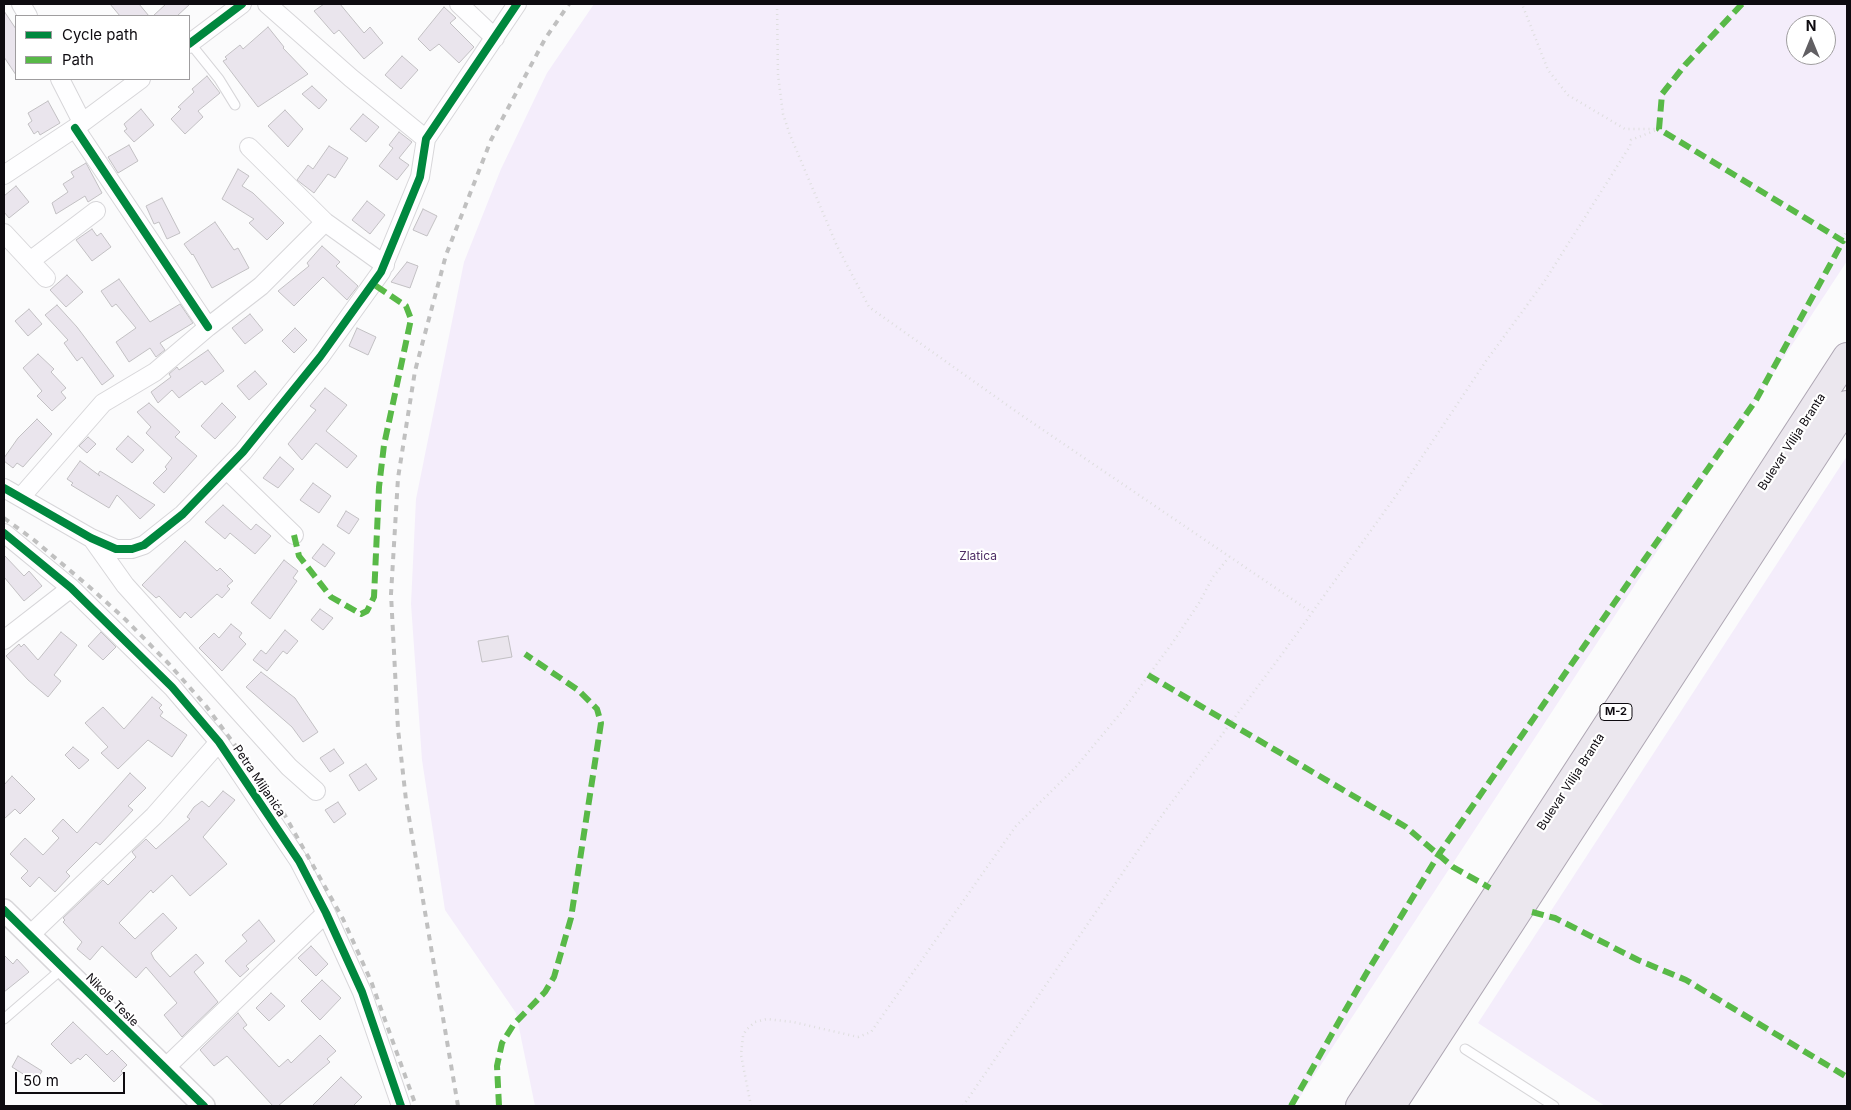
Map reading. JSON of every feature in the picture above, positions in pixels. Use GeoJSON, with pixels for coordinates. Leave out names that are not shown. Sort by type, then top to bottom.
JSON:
{"type":"FeatureCollection","features":[{"type":"Feature","properties":{"kind":"main road","name":"Bulevar Vilija Branta"},"geometry":{"type":"LineString","coordinates":[[1360,1106],[1847,357]]}},
{"type":"Feature","properties":{"kind":"main road","name":"Bulevar Vilija Branta"},"geometry":{"type":"LineString","coordinates":[[1391,1106],[1847,405]]}},
{"type":"Feature","properties":{"kind":"street"},"geometry":{"type":"LineString","coordinates":[[21,4],[27,15]]}},
{"type":"Feature","properties":{"kind":"street"},"geometry":{"type":"LineString","coordinates":[[190,42],[242,4]]}},
{"type":"Feature","properties":{"kind":"street"},"geometry":{"type":"LineString","coordinates":[[267,4],[351,78],[426,139]]}},
{"type":"Feature","properties":{"kind":"street"},"geometry":{"type":"LineString","coordinates":[[459,4],[495,38]]}},
{"type":"Feature","properties":{"kind":"street"},"geometry":{"type":"LineString","coordinates":[[114,570],[183,514],[227,470],[320,356],[385,264],[420,177],[426,139],[517,4]]}},
{"type":"Feature","properties":{"kind":"street"},"geometry":{"type":"LineString","coordinates":[[60,80],[79,125],[208,327]]}},
{"type":"Feature","properties":{"kind":"street"},"geometry":{"type":"LineString","coordinates":[[4,175],[79,125],[140,80]]}},
{"type":"Feature","properties":{"kind":"street"},"geometry":{"type":"LineString","coordinates":[[249,147],[326,222],[385,264]]}},
{"type":"Feature","properties":{"kind":"street"},"geometry":{"type":"LineString","coordinates":[[30,261],[96,211]]}},
{"type":"Feature","properties":{"kind":"street"},"geometry":{"type":"LineString","coordinates":[[21,497],[103,403],[155,372],[208,327],[261,286],[326,222]]}},
{"type":"Feature","properties":{"kind":"street"},"geometry":{"type":"LineString","coordinates":[[4,233],[46,278]]}},
{"type":"Feature","properties":{"kind":"street"},"geometry":{"type":"LineString","coordinates":[[227,470],[294,535]]}},
{"type":"Feature","properties":{"kind":"street"},"geometry":{"type":"LineString","coordinates":[[4,488],[91,538],[116,548],[132,549],[144,545]]}},
{"type":"Feature","properties":{"kind":"street","name":"Petra Miljanića"},"geometry":{"type":"LineString","coordinates":[[4,533],[71,588],[172,687],[219,742],[299,862],[326,913],[362,992],[401,1106]]}},
{"type":"Feature","properties":{"kind":"street"},"geometry":{"type":"LineString","coordinates":[[91,538],[125,585],[282,759],[316,792]]}},
{"type":"Feature","properties":{"kind":"street"},"geometry":{"type":"LineString","coordinates":[[4,640],[71,588]]}},
{"type":"Feature","properties":{"kind":"street"},"geometry":{"type":"LineString","coordinates":[[30,935],[154,816],[219,742]]}},
{"type":"Feature","properties":{"kind":"street","name":"Nikole Tesle"},"geometry":{"type":"LineString","coordinates":[[4,910],[204,1106]]}},
{"type":"Feature","properties":{"kind":"street"},"geometry":{"type":"LineString","coordinates":[[165,1068],[326,913]]}},
{"type":"Feature","properties":{"kind":"lane"},"geometry":{"type":"LineString","coordinates":[[190,44],[219,79],[235,104]]}},
{"type":"Feature","properties":{"kind":"lane"},"geometry":{"type":"LineString","coordinates":[[4,1019],[63,968]]}},
{"type":"Feature","properties":{"kind":"lane"},"geometry":{"type":"LineString","coordinates":[[1465,1049],[1554,1106]]}},
{"type":"Feature","properties":{"kind":"path"},"geometry":{"type":"LineString","coordinates":[[777,4],[778,75],[783,114],[837,246],[869,307],[1228,557],[1311,612]]}},
{"type":"Feature","properties":{"kind":"path"},"geometry":{"type":"LineString","coordinates":[[963,1106],[1163,814],[1282,654],[1400,490],[1486,361],[1544,282],[1630,146],[1631,140],[1659,130],[1625,128],[1568,95],[1546,67],[1522,4]]}},
{"type":"Feature","properties":{"kind":"path"},"geometry":{"type":"LineString","coordinates":[[751,1106],[741,1056],[743,1036],[746,1030],[755,1022],[768,1019],[793,1022],[858,1037],[871,1032],[1016,826],[1075,768],[1124,709],[1173,642],[1199,603],[1213,577],[1228,557]]}},
{"type":"Feature","properties":{"kind":"green space","name":"Zlatica"},"geometry":{"type":"Polygon","coordinates":[[[594,4],[1847,4],[1847,261],[1294,1106],[535,1106],[516,1013],[445,910],[422,760],[411,604],[416,499],[464,262],[501,169],[547,73],[594,4]]]}},
{"type":"Feature","properties":{"kind":"green space"},"geometry":{"type":"Polygon","coordinates":[[[1847,456],[1847,1106],[1605,1106],[1478,1023],[1847,456]]]}},
{"type":"Feature","properties":{"kind":"building"},"geometry":{"type":"Polygon","coordinates":[[[110,4],[139,4],[148,15],[119,15],[110,4]]]}},
{"type":"Feature","properties":{"kind":"building"},"geometry":{"type":"Polygon","coordinates":[[[166,4],[190,4],[178,15],[154,15],[166,4]]]}},
{"type":"Feature","properties":{"kind":"building"},"geometry":{"type":"Polygon","coordinates":[[[324,4],[340,4],[364,33],[370,27],[383,43],[364,59],[339,30],[334,34],[314,11],[324,4]]]}},
{"type":"Feature","properties":{"kind":"building"},"geometry":{"type":"Polygon","coordinates":[[[444,7],[456,18],[450,23],[474,47],[459,63],[439,44],[430,51],[418,39],[444,7]]]}},
{"type":"Feature","properties":{"kind":"building"},"geometry":{"type":"Polygon","coordinates":[[[4,11],[15,28],[15,74],[4,57],[4,11]]]}},
{"type":"Feature","properties":{"kind":"building"},"geometry":{"type":"Polygon","coordinates":[[[268,27],[283,48],[308,74],[258,107],[223,61],[227,59],[225,57],[240,45],[243,49],[268,27]]]}},
{"type":"Feature","properties":{"kind":"building"},"geometry":{"type":"Polygon","coordinates":[[[402,56],[418,70],[401,89],[385,75],[402,56]]]}},
{"type":"Feature","properties":{"kind":"building"},"geometry":{"type":"Polygon","coordinates":[[[207,76],[220,93],[198,111],[203,117],[185,134],[171,119],[181,109],[178,107],[194,92],[192,89],[207,76]]]}},
{"type":"Feature","properties":{"kind":"building"},"geometry":{"type":"Polygon","coordinates":[[[312,86],[327,100],[319,109],[302,94],[312,86]]]}},
{"type":"Feature","properties":{"kind":"building"},"geometry":{"type":"Polygon","coordinates":[[[48,101],[60,123],[40,135],[38,131],[34,134],[28,124],[32,121],[28,113],[48,101]]]}},
{"type":"Feature","properties":{"kind":"building"},"geometry":{"type":"Polygon","coordinates":[[[141,109],[154,125],[134,142],[124,131],[127,129],[124,124],[141,109]]]}},
{"type":"Feature","properties":{"kind":"building"},"geometry":{"type":"Polygon","coordinates":[[[285,110],[303,129],[288,147],[268,126],[285,110]]]}},
{"type":"Feature","properties":{"kind":"building"},"geometry":{"type":"Polygon","coordinates":[[[363,114],[379,127],[366,142],[350,129],[363,114]]]}},
{"type":"Feature","properties":{"kind":"building"},"geometry":{"type":"Polygon","coordinates":[[[399,132],[412,142],[399,158],[409,165],[397,180],[379,166],[393,148],[389,145],[399,132]]]}},
{"type":"Feature","properties":{"kind":"building"},"geometry":{"type":"Polygon","coordinates":[[[129,145],[138,161],[118,173],[108,157],[129,145]]]}},
{"type":"Feature","properties":{"kind":"building"},"geometry":{"type":"Polygon","coordinates":[[[329,146],[348,158],[335,178],[328,174],[314,193],[297,180],[308,165],[313,169],[329,146]]]}},
{"type":"Feature","properties":{"kind":"building"},"geometry":{"type":"Polygon","coordinates":[[[86,163],[102,193],[88,202],[85,196],[56,214],[52,203],[68,192],[63,184],[74,177],[71,172],[86,163]]]}},
{"type":"Feature","properties":{"kind":"building"},"geometry":{"type":"Polygon","coordinates":[[[238,169],[249,176],[242,186],[253,193],[284,223],[267,240],[249,223],[254,219],[222,199],[238,169]]]}},
{"type":"Feature","properties":{"kind":"building"},"geometry":{"type":"Polygon","coordinates":[[[16,186],[29,202],[9,218],[4,212],[4,196],[16,186]]]}},
{"type":"Feature","properties":{"kind":"building"},"geometry":{"type":"Polygon","coordinates":[[[162,198],[180,233],[167,239],[159,222],[154,224],[146,206],[162,198]]]}},
{"type":"Feature","properties":{"kind":"building"},"geometry":{"type":"Polygon","coordinates":[[[367,201],[385,215],[370,234],[352,220],[367,201]]]}},
{"type":"Feature","properties":{"kind":"building"},"geometry":{"type":"Polygon","coordinates":[[[423,209],[437,216],[427,236],[413,230],[423,209]]]}},
{"type":"Feature","properties":{"kind":"building"},"geometry":{"type":"Polygon","coordinates":[[[215,222],[234,250],[238,248],[249,268],[212,288],[193,254],[184,244],[215,222]]]}},
{"type":"Feature","properties":{"kind":"building"},"geometry":{"type":"Polygon","coordinates":[[[92,229],[97,236],[101,233],[111,247],[92,261],[76,240],[92,229]]]}},
{"type":"Feature","properties":{"kind":"building"},"geometry":{"type":"Polygon","coordinates":[[[322,246],[340,262],[336,266],[358,286],[347,300],[323,277],[294,306],[278,291],[309,266],[307,263],[322,246]]]}},
{"type":"Feature","properties":{"kind":"building"},"geometry":{"type":"Polygon","coordinates":[[[407,262],[418,266],[410,288],[391,282],[407,262]]]}},
{"type":"Feature","properties":{"kind":"building"},"geometry":{"type":"Polygon","coordinates":[[[67,275],[83,292],[66,307],[50,290],[67,275]]]}},
{"type":"Feature","properties":{"kind":"building"},"geometry":{"type":"Polygon","coordinates":[[[119,279],[150,322],[180,304],[193,323],[160,343],[165,350],[156,357],[150,348],[129,362],[116,342],[136,328],[116,304],[112,307],[101,291],[119,279]]]}},
{"type":"Feature","properties":{"kind":"building"},"geometry":{"type":"Polygon","coordinates":[[[57,305],[77,327],[114,376],[102,385],[82,357],[77,361],[64,343],[68,340],[45,315],[57,305]]]}},
{"type":"Feature","properties":{"kind":"building"},"geometry":{"type":"Polygon","coordinates":[[[29,309],[42,324],[28,336],[15,321],[29,309]]]}},
{"type":"Feature","properties":{"kind":"building"},"geometry":{"type":"Polygon","coordinates":[[[250,314],[263,330],[245,344],[232,328],[250,314]]]}},
{"type":"Feature","properties":{"kind":"building"},"geometry":{"type":"Polygon","coordinates":[[[295,328],[307,340],[294,353],[282,341],[295,328]]]}},
{"type":"Feature","properties":{"kind":"building"},"geometry":{"type":"Polygon","coordinates":[[[357,328],[376,337],[368,355],[349,346],[357,328]]]}},
{"type":"Feature","properties":{"kind":"building"},"geometry":{"type":"Polygon","coordinates":[[[208,350],[224,371],[205,385],[202,381],[179,398],[172,390],[158,403],[151,392],[171,377],[169,374],[177,367],[179,370],[208,350]]]}},
{"type":"Feature","properties":{"kind":"building"},"geometry":{"type":"Polygon","coordinates":[[[38,354],[54,369],[51,372],[66,388],[61,392],[66,398],[52,411],[37,396],[42,391],[23,368],[38,354]]]}},
{"type":"Feature","properties":{"kind":"building"},"geometry":{"type":"Polygon","coordinates":[[[255,371],[267,384],[249,400],[237,386],[255,371]]]}},
{"type":"Feature","properties":{"kind":"building"},"geometry":{"type":"Polygon","coordinates":[[[325,388],[347,405],[326,431],[357,456],[347,468],[316,443],[302,460],[288,444],[316,410],[310,406],[325,388]]]}},
{"type":"Feature","properties":{"kind":"building"},"geometry":{"type":"Polygon","coordinates":[[[149,403],[180,432],[175,437],[197,456],[164,493],[153,483],[167,469],[165,467],[172,458],[146,433],[151,427],[137,412],[149,403]]]}},
{"type":"Feature","properties":{"kind":"building"},"geometry":{"type":"Polygon","coordinates":[[[222,403],[236,417],[215,439],[201,426],[222,403]]]}},
{"type":"Feature","properties":{"kind":"building"},"geometry":{"type":"Polygon","coordinates":[[[37,419],[52,434],[23,467],[17,463],[13,468],[4,461],[4,458],[18,438],[37,419]]]}},
{"type":"Feature","properties":{"kind":"building"},"geometry":{"type":"Polygon","coordinates":[[[128,436],[144,450],[132,463],[116,449],[128,436]]]}},
{"type":"Feature","properties":{"kind":"building"},"geometry":{"type":"Polygon","coordinates":[[[88,437],[96,444],[87,453],[79,446],[88,437]]]}},
{"type":"Feature","properties":{"kind":"building"},"geometry":{"type":"Polygon","coordinates":[[[280,457],[294,469],[278,488],[263,478],[280,457]]]}},
{"type":"Feature","properties":{"kind":"building"},"geometry":{"type":"Polygon","coordinates":[[[80,461],[100,476],[98,474],[100,471],[155,505],[140,519],[117,495],[109,508],[71,485],[73,483],[67,479],[80,461]]]}},
{"type":"Feature","properties":{"kind":"building"},"geometry":{"type":"Polygon","coordinates":[[[313,483],[331,496],[319,513],[300,500],[313,483]]]}},
{"type":"Feature","properties":{"kind":"building"},"geometry":{"type":"Polygon","coordinates":[[[223,505],[251,530],[256,524],[271,536],[255,554],[230,533],[225,539],[205,522],[223,505]]]}},
{"type":"Feature","properties":{"kind":"building"},"geometry":{"type":"Polygon","coordinates":[[[346,511],[359,519],[349,534],[337,526],[346,511]]]}},
{"type":"Feature","properties":{"kind":"building"},"geometry":{"type":"Polygon","coordinates":[[[185,541],[217,571],[220,568],[233,581],[227,586],[230,589],[222,598],[217,594],[191,618],[185,612],[180,618],[159,596],[156,598],[142,585],[185,541]]]}},
{"type":"Feature","properties":{"kind":"building"},"geometry":{"type":"Polygon","coordinates":[[[323,544],[335,553],[325,567],[312,558],[323,544]]]}},
{"type":"Feature","properties":{"kind":"building"},"geometry":{"type":"Polygon","coordinates":[[[4,555],[24,576],[29,571],[42,586],[24,601],[4,577],[4,555]]]}},
{"type":"Feature","properties":{"kind":"building"},"geometry":{"type":"Polygon","coordinates":[[[284,560],[298,571],[293,578],[297,581],[270,619],[251,603],[284,560]]]}},
{"type":"Feature","properties":{"kind":"building"},"geometry":{"type":"Polygon","coordinates":[[[320,609],[333,618],[323,630],[311,620],[320,609]]]}},
{"type":"Feature","properties":{"kind":"building"},"geometry":{"type":"Polygon","coordinates":[[[231,624],[242,633],[239,637],[246,644],[222,671],[199,648],[214,633],[219,638],[231,624]]]}},
{"type":"Feature","properties":{"kind":"building"},"geometry":{"type":"Polygon","coordinates":[[[285,630],[298,641],[287,654],[283,651],[267,671],[253,660],[261,650],[266,654],[285,630]]]}},
{"type":"Feature","properties":{"kind":"building"},"geometry":{"type":"Polygon","coordinates":[[[61,632],[77,645],[54,675],[61,681],[48,697],[28,680],[6,656],[19,644],[21,647],[24,644],[38,660],[61,632]]]}},
{"type":"Feature","properties":{"kind":"building"},"geometry":{"type":"Polygon","coordinates":[[[101,632],[116,647],[103,660],[88,646],[101,632]]]}},
{"type":"Feature","properties":{"kind":"building"},"geometry":{"type":"Polygon","coordinates":[[[508,636],[512,657],[482,662],[478,641],[508,636]]]}},
{"type":"Feature","properties":{"kind":"building"},"geometry":{"type":"Polygon","coordinates":[[[261,672],[295,698],[318,732],[303,742],[292,727],[246,687],[261,672]]]}},
{"type":"Feature","properties":{"kind":"building"},"geometry":{"type":"Polygon","coordinates":[[[152,697],[162,705],[159,708],[163,712],[160,716],[187,735],[172,757],[148,740],[118,769],[101,753],[108,747],[85,723],[103,707],[124,729],[152,697]]]}},
{"type":"Feature","properties":{"kind":"building"},"geometry":{"type":"Polygon","coordinates":[[[73,747],[89,760],[79,769],[65,755],[73,747]]]}},
{"type":"Feature","properties":{"kind":"building"},"geometry":{"type":"Polygon","coordinates":[[[334,749],[344,763],[330,772],[320,758],[334,749]]]}},
{"type":"Feature","properties":{"kind":"building"},"geometry":{"type":"Polygon","coordinates":[[[366,764],[377,779],[359,791],[349,775],[366,764]]]}},
{"type":"Feature","properties":{"kind":"building"},"geometry":{"type":"Polygon","coordinates":[[[130,773],[146,788],[128,806],[133,810],[100,845],[96,842],[66,872],[70,876],[55,892],[39,877],[30,887],[21,878],[28,871],[10,854],[25,838],[43,855],[59,838],[52,831],[63,819],[77,833],[130,773]]]}},
{"type":"Feature","properties":{"kind":"building"},"geometry":{"type":"Polygon","coordinates":[[[12,776],[35,799],[20,814],[15,809],[4,819],[4,785],[12,776]]]}},
{"type":"Feature","properties":{"kind":"building"},"geometry":{"type":"Polygon","coordinates":[[[223,791],[235,800],[203,837],[227,864],[190,896],[172,875],[153,893],[151,890],[119,923],[135,939],[163,913],[177,928],[151,953],[154,959],[170,977],[196,954],[204,963],[194,972],[218,1002],[182,1037],[164,1015],[177,1003],[146,967],[136,978],[102,946],[90,960],[77,949],[82,942],[63,922],[65,920],[63,918],[103,880],[108,885],[136,857],[132,852],[146,839],[156,849],[190,819],[187,817],[194,807],[202,801],[209,807],[223,791]]]}},
{"type":"Feature","properties":{"kind":"building"},"geometry":{"type":"Polygon","coordinates":[[[338,802],[346,814],[334,823],[325,810],[338,802]]]}},
{"type":"Feature","properties":{"kind":"building"},"geometry":{"type":"Polygon","coordinates":[[[259,920],[275,941],[246,966],[249,969],[240,977],[225,961],[247,941],[242,935],[259,920]]]}},
{"type":"Feature","properties":{"kind":"building"},"geometry":{"type":"Polygon","coordinates":[[[311,946],[328,964],[316,976],[298,958],[311,946]]]}},
{"type":"Feature","properties":{"kind":"building"},"geometry":{"type":"Polygon","coordinates":[[[4,955],[13,964],[17,959],[29,972],[4,992],[4,955]]]}},
{"type":"Feature","properties":{"kind":"building"},"geometry":{"type":"Polygon","coordinates":[[[322,980],[341,998],[320,1020],[301,1001],[322,980]]]}},
{"type":"Feature","properties":{"kind":"building"},"geometry":{"type":"Polygon","coordinates":[[[271,993],[285,1006],[269,1021],[256,1008],[271,993]]]}},
{"type":"Feature","properties":{"kind":"building"},"geometry":{"type":"Polygon","coordinates":[[[238,1013],[247,1025],[243,1028],[279,1067],[288,1059],[291,1063],[320,1035],[336,1051],[327,1059],[330,1062],[278,1106],[273,1106],[227,1056],[214,1066],[200,1050],[238,1013]]]}},
{"type":"Feature","properties":{"kind":"building"},"geometry":{"type":"Polygon","coordinates":[[[73,1022],[107,1055],[112,1050],[127,1065],[121,1071],[123,1073],[114,1082],[86,1054],[80,1060],[78,1058],[71,1064],[51,1044],[73,1022]]]}},
{"type":"Feature","properties":{"kind":"building"},"geometry":{"type":"Polygon","coordinates":[[[18,1056],[42,1071],[36,1082],[12,1067],[18,1056]]]}},
{"type":"Feature","properties":{"kind":"building"},"geometry":{"type":"Polygon","coordinates":[[[341,1077],[362,1097],[353,1106],[312,1106],[341,1077]]]}},
{"type":"Feature","properties":{"kind":"railway"},"geometry":{"type":"LineString","coordinates":[[458,1106],[406,800],[398,729],[391,594],[398,478],[415,371],[446,255],[491,140],[545,39],[569,4]]}},
{"type":"Feature","properties":{"kind":"railway"},"geometry":{"type":"LineString","coordinates":[[4,518],[34,540],[93,590],[126,620],[169,664],[206,706],[278,803],[343,919],[371,981],[416,1106]]}},
{"type":"Feature","properties":{"kind":"marked path"},"geometry":{"type":"LineString","coordinates":[[1742,4],[1685,65],[1662,94],[1659,129],[1843,241],[1847,235]]}},
{"type":"Feature","properties":{"kind":"marked path"},"geometry":{"type":"LineString","coordinates":[[1291,1106],[1366,974],[1439,854],[1756,400],[1843,241]]}},
{"type":"Feature","properties":{"kind":"marked path"},"geometry":{"type":"LineString","coordinates":[[294,535],[299,556],[331,597],[361,614],[367,611],[374,597],[379,487],[384,445],[411,319],[406,306],[373,284]]}},
{"type":"Feature","properties":{"kind":"marked path"},"geometry":{"type":"LineString","coordinates":[[499,1106],[497,1066],[502,1043],[514,1024],[545,992],[554,977],[571,918],[601,723],[597,709],[578,690],[525,654]]}},
{"type":"Feature","properties":{"kind":"marked path"},"geometry":{"type":"LineString","coordinates":[[1148,675],[1406,827],[1453,867],[1490,888]]}},
{"type":"Feature","properties":{"kind":"marked path"},"geometry":{"type":"LineString","coordinates":[[1532,912],[1555,918],[1638,960],[1686,980],[1847,1077]]}},
{"type":"Feature","properties":{"kind":"cycle path"},"geometry":{"type":"LineString","coordinates":[[190,43],[242,4]]}},
{"type":"Feature","properties":{"kind":"cycle path"},"geometry":{"type":"LineString","coordinates":[[4,488],[91,538],[116,549],[132,549],[144,545],[183,514],[243,452],[320,357],[381,272],[420,177],[426,139],[517,4]]}},
{"type":"Feature","properties":{"kind":"cycle path"},"geometry":{"type":"LineString","coordinates":[[75,128],[208,327]]}},
{"type":"Feature","properties":{"kind":"cycle path"},"geometry":{"type":"LineString","coordinates":[[4,533],[71,588],[172,687],[219,742],[299,861],[326,913],[362,992],[401,1106]]}},
{"type":"Feature","properties":{"kind":"cycle path"},"geometry":{"type":"LineString","coordinates":[[4,910],[204,1106]]}}]}
